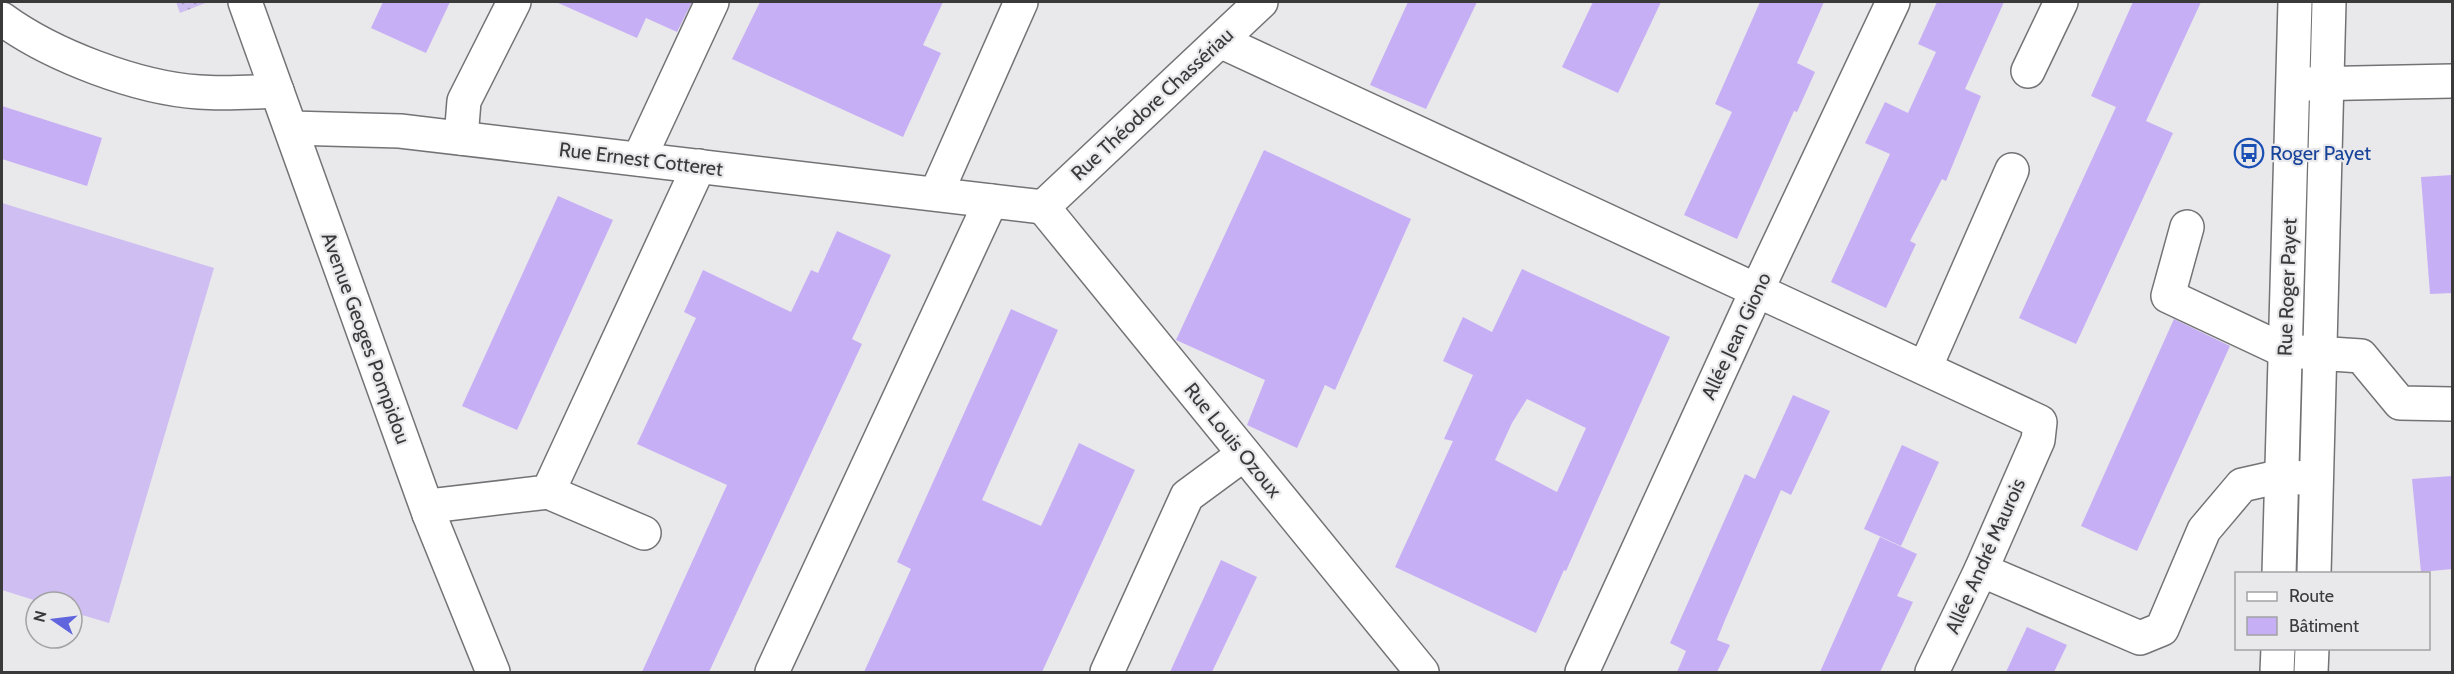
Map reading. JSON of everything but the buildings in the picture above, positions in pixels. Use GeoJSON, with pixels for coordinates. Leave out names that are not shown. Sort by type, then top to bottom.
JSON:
{"type":"FeatureCollection","features":[{"type":"Feature","properties":{"kind":"street","name":"Avenue Geoges Pompidou"},"geometry":{"type":"LineString","coordinates":[[245,2],[429,514],[493,672]]}},
{"type":"Feature","properties":{"kind":"street"},"geometry":{"type":"LineString","coordinates":[[461,138],[464,101],[514,2]]}},
{"type":"Feature","properties":{"kind":"street"},"geometry":{"type":"LineString","coordinates":[[639,159],[712,2]]}},
{"type":"Feature","properties":{"kind":"street"},"geometry":{"type":"LineString","coordinates":[[936,194],[1021,2]]}},
{"type":"Feature","properties":{"kind":"street","name":"Rue Théodore Chassériau"},"geometry":{"type":"LineString","coordinates":[[1043,207],[1261,2]]}},
{"type":"Feature","properties":{"kind":"street","name":"Allée Jean Giono"},"geometry":{"type":"LineString","coordinates":[[1582,672],[1757,290],[1893,2]]}},
{"type":"Feature","properties":{"kind":"street"},"geometry":{"type":"LineString","coordinates":[[2028,71],[2061,2]]}},
{"type":"Feature","properties":{"kind":"street","name":"Rue Roger Payet"},"geometry":{"type":"LineString","coordinates":[[2280,572],[2295,2]]}},
{"type":"Feature","properties":{"kind":"street","name":"Rue Roger Payet"},"geometry":{"type":"LineString","coordinates":[[2314,572],[2329,2]]}},
{"type":"Feature","properties":{"kind":"street"},"geometry":{"type":"LineString","coordinates":[[2,19],[22,34],[94,66],[148,85],[199,92],[277,91]]}},
{"type":"Feature","properties":{"kind":"street"},"geometry":{"type":"LineString","coordinates":[[1220,41],[1925,368],[2012,170]]}},
{"type":"Feature","properties":{"kind":"street"},"geometry":{"type":"LineString","coordinates":[[2294,84],[2452,81]]}},
{"type":"Feature","properties":{"kind":"street","name":"Rue Ernest Cotteret"},"geometry":{"type":"LineString","coordinates":[[291,128],[400,131],[1043,207]]}},
{"type":"Feature","properties":{"kind":"street"},"geometry":{"type":"LineString","coordinates":[[548,492],[699,166]]}},
{"type":"Feature","properties":{"kind":"street"},"geometry":{"type":"LineString","coordinates":[[772,672],[991,201]]}},
{"type":"Feature","properties":{"kind":"street","name":"Rue Louis Ozoux"},"geometry":{"type":"LineString","coordinates":[[1043,207],[1422,672]]}},
{"type":"Feature","properties":{"kind":"street"},"geometry":{"type":"LineString","coordinates":[[2187,227],[2168,296],[2285,351],[2361,356],[2400,403],[2452,404]]}},
{"type":"Feature","properties":{"kind":"street","name":"Allée André Maurois"},"geometry":{"type":"LineString","coordinates":[[1925,368],[2040,422],[2038,440],[1981,570],[1932,672]]}},
{"type":"Feature","properties":{"kind":"street"},"geometry":{"type":"LineString","coordinates":[[1107,672],[1187,496],[1244,454]]}},
{"type":"Feature","properties":{"kind":"street"},"geometry":{"type":"LineString","coordinates":[[1981,570],[2140,638],[2162,629],[2204,530],[2242,484],[2282,476],[2316,480]]}},
{"type":"Feature","properties":{"kind":"street"},"geometry":{"type":"LineString","coordinates":[[429,514],[438,505],[548,492],[644,533]]}},
{"type":"Feature","properties":{"kind":"street"},"geometry":{"type":"LineString","coordinates":[[2277,672],[2278,650]]}},
{"type":"Feature","properties":{"kind":"street"},"geometry":{"type":"LineString","coordinates":[[2311,672],[2312,650]]}},
{"type":"Feature","properties":{"kind":"shaded area"},"geometry":{"type":"Polygon","coordinates":[[[176,2],[208,2],[180,13],[176,2]]]}},
{"type":"Feature","properties":{"kind":"shaded area"},"geometry":{"type":"Polygon","coordinates":[[[2,203],[214,268],[109,623],[84,616],[84,590],[24,590],[24,597],[2,590],[2,203]]]}},
{"type":"Feature","properties":{"kind":"place","name":"Roger Payet"},"geometry":{"type":"Point","coordinates":[2249,153]}}]}
